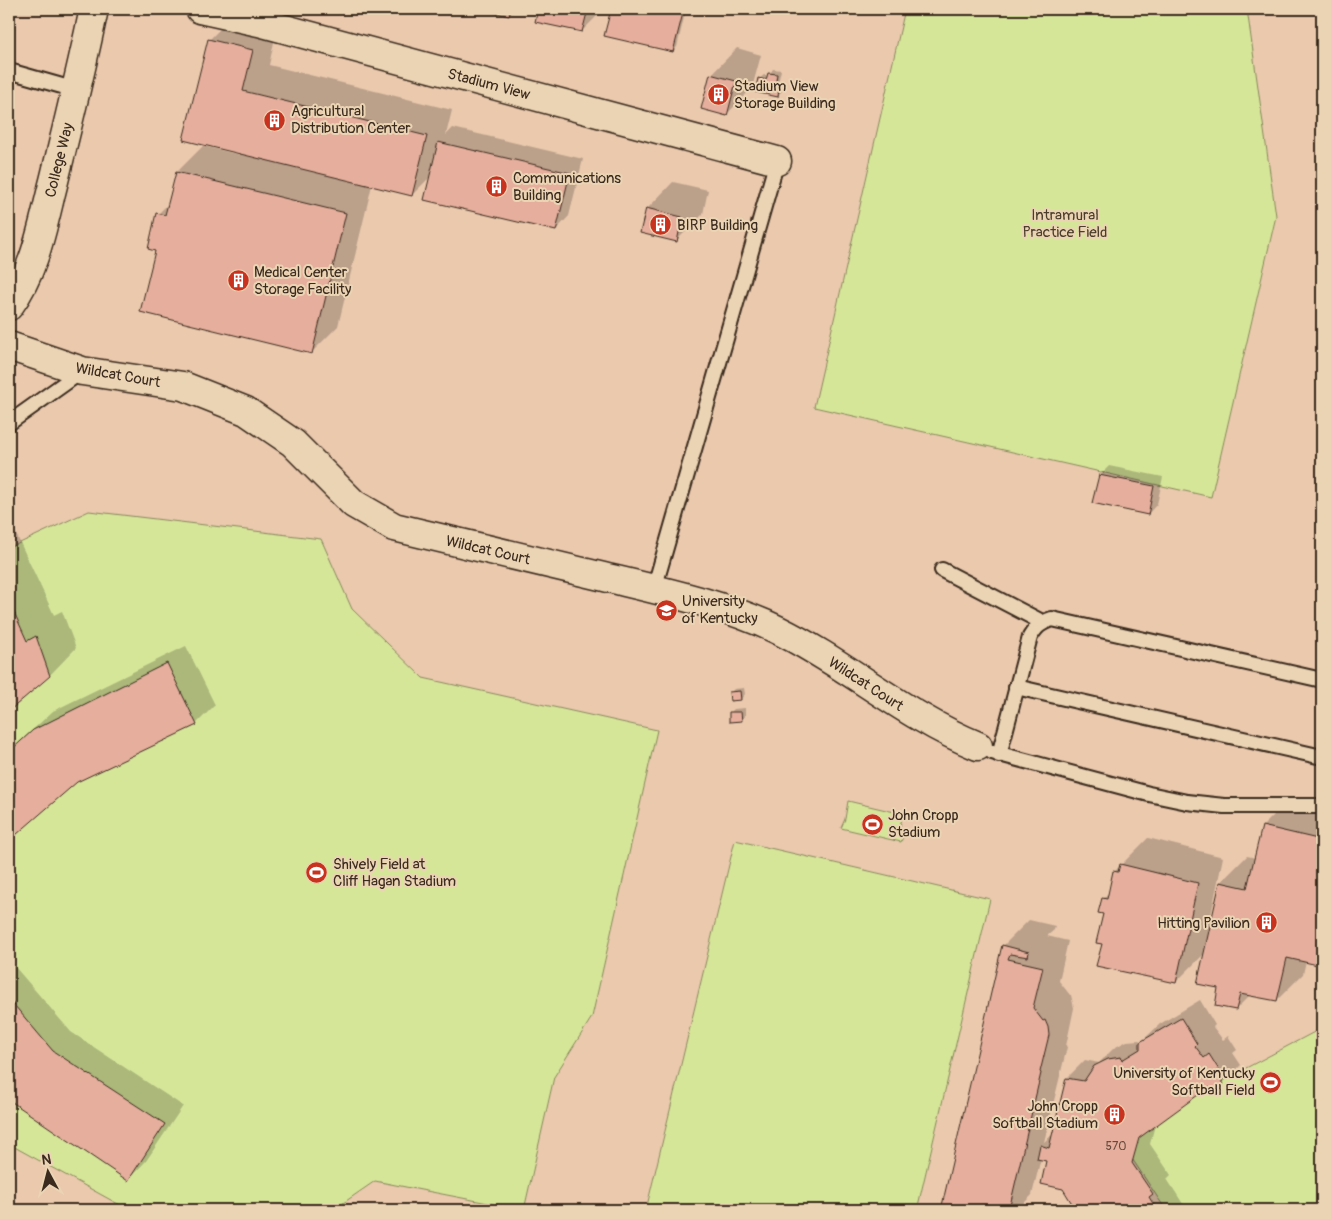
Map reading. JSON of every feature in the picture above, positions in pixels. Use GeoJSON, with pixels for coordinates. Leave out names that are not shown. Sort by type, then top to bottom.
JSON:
{"type":"FeatureCollection","features":[{"type":"Feature","properties":{"kind":"street","name":"College Way"},"geometry":{"type":"LineString","coordinates":[[9,306],[18,294],[37,249],[94,9]]}},
{"type":"Feature","properties":{"kind":"street","name":"Stadium View"},"geometry":{"type":"LineString","coordinates":[[200,9],[259,22],[777,161]]}},
{"type":"Feature","properties":{"kind":"street","name":"Wildcat Court"},"geometry":{"type":"LineString","coordinates":[[9,346],[82,371],[183,386],[246,411],[293,443],[354,504],[394,527],[682,596],[749,618],[778,630],[830,660],[922,720],[988,751]]}},
{"type":"Feature","properties":{"kind":"lane"},"geometry":{"type":"LineString","coordinates":[[9,71],[76,90]]}},
{"type":"Feature","properties":{"kind":"lane"},"geometry":{"type":"LineString","coordinates":[[654,589],[777,161]]}},
{"type":"Feature","properties":{"kind":"lane"},"geometry":{"type":"LineString","coordinates":[[9,423],[82,371]]}},
{"type":"Feature","properties":{"kind":"lane"},"geometry":{"type":"LineString","coordinates":[[942,570],[1042,622]]}},
{"type":"Feature","properties":{"kind":"lane"},"geometry":{"type":"LineString","coordinates":[[1322,680],[1052,619],[1042,622],[1035,627],[1030,637],[1016,687],[988,751],[1186,802],[1224,806],[1322,806]]}},
{"type":"Feature","properties":{"kind":"lane"},"geometry":{"type":"LineString","coordinates":[[1016,687],[1322,757]]}},
{"type":"Feature","properties":{"kind":"shaded area","name":"University of Kentucky"},"geometry":{"type":"Polygon","coordinates":[[[9,9],[1322,9],[1322,1210],[9,1210],[9,9]]]}},
{"type":"Feature","properties":{"kind":"green space","name":"Intramural Practice Field"},"geometry":{"type":"Polygon","coordinates":[[[905,9],[1247,9],[1276,216],[1211,497],[814,407],[905,9]]]}},
{"type":"Feature","properties":{"kind":"green space","name":"Shively Field at Cliff Hagan Stadium"},"geometry":{"type":"Polygon","coordinates":[[[89,511],[321,539],[352,609],[423,678],[657,730],[592,1017],[554,1077],[524,1210],[375,1181],[333,1210],[129,1210],[9,1144],[9,548],[89,511]]]}},
{"type":"Feature","properties":{"kind":"green space","name":"John Cropp Stadium"},"geometry":{"type":"Polygon","coordinates":[[[848,801],[903,814],[898,835],[903,837],[901,842],[841,828],[845,819],[848,801]]]}},
{"type":"Feature","properties":{"kind":"green space"},"geometry":{"type":"Polygon","coordinates":[[[735,840],[990,899],[917,1210],[646,1210],[735,840]]]}},
{"type":"Feature","properties":{"kind":"green space","name":"University of Kentucky Softball Field"},"geometry":{"type":"Polygon","coordinates":[[[1322,1028],[1322,1210],[1166,1210],[1117,1136],[1322,1028]]]}},
{"type":"Feature","properties":{"kind":"building"},"geometry":{"type":"Polygon","coordinates":[[[478,9],[511,9],[509,16],[478,9]]]}},
{"type":"Feature","properties":{"kind":"building"},"geometry":{"type":"Polygon","coordinates":[[[538,9],[588,9],[582,32],[535,22],[538,9]]]}},
{"type":"Feature","properties":{"kind":"building"},"geometry":{"type":"Polygon","coordinates":[[[611,9],[684,9],[673,52],[604,36],[611,9]]]}},
{"type":"Feature","properties":{"kind":"building","name":"Agricultural Distribution Center"},"geometry":{"type":"Polygon","coordinates":[[[208,39],[253,50],[243,91],[427,136],[412,196],[183,140],[208,39]]]}},
{"type":"Feature","properties":{"kind":"building"},"geometry":{"type":"Polygon","coordinates":[[[768,73],[777,74],[775,87],[779,88],[778,97],[755,92],[758,78],[766,80],[768,73]]]}},
{"type":"Feature","properties":{"kind":"building","name":"Stadium View Storage Building"},"geometry":{"type":"Polygon","coordinates":[[[710,74],[736,81],[727,116],[701,109],[710,74]]]}},
{"type":"Feature","properties":{"kind":"building","name":"Communications Building"},"geometry":{"type":"Polygon","coordinates":[[[438,142],[570,173],[556,231],[424,200],[438,142]]]}},
{"type":"Feature","properties":{"kind":"building","name":"Medical Center Storage Facility"},"geometry":{"type":"Polygon","coordinates":[[[176,172],[346,213],[312,354],[140,312],[155,251],[148,249],[156,213],[165,215],[176,172]]]}},
{"type":"Feature","properties":{"kind":"building","name":"BIRP Building"},"geometry":{"type":"Polygon","coordinates":[[[646,208],[682,217],[677,242],[640,233],[646,208]]]}},
{"type":"Feature","properties":{"kind":"building"},"geometry":{"type":"Polygon","coordinates":[[[1099,475],[1154,486],[1148,515],[1092,503],[1099,475]]]}},
{"type":"Feature","properties":{"kind":"building"},"geometry":{"type":"Polygon","coordinates":[[[9,601],[27,641],[36,636],[50,676],[9,711],[9,601]]]}},
{"type":"Feature","properties":{"kind":"building"},"geometry":{"type":"Polygon","coordinates":[[[167,663],[197,725],[77,782],[9,841],[9,752],[33,730],[167,663]]]}},
{"type":"Feature","properties":{"kind":"building"},"geometry":{"type":"Polygon","coordinates":[[[740,691],[741,700],[730,701],[729,692],[740,691]]]}},
{"type":"Feature","properties":{"kind":"building"},"geometry":{"type":"Polygon","coordinates":[[[729,712],[741,712],[742,721],[729,722],[729,712]]]}},
{"type":"Feature","properties":{"kind":"building","name":"Hitting Pavilion"},"geometry":{"type":"Polygon","coordinates":[[[1262,826],[1322,840],[1322,966],[1287,958],[1277,1001],[1240,994],[1236,1010],[1215,1006],[1218,988],[1197,984],[1220,882],[1247,888],[1262,826]]]}},
{"type":"Feature","properties":{"kind":"building"},"geometry":{"type":"Polygon","coordinates":[[[1120,864],[1198,883],[1176,983],[1096,966],[1102,944],[1096,943],[1103,914],[1098,913],[1102,898],[1107,899],[1113,871],[1118,872],[1120,864]]]}},
{"type":"Feature","properties":{"kind":"building"},"geometry":{"type":"Polygon","coordinates":[[[1002,945],[1029,952],[1028,957],[1010,954],[1008,959],[1043,967],[1033,1008],[1043,1021],[1045,1020],[1049,1035],[1041,1073],[1009,1210],[941,1210],[1002,945]]]}},
{"type":"Feature","properties":{"kind":"building"},"geometry":{"type":"Polygon","coordinates":[[[9,999],[53,1051],[165,1124],[128,1181],[9,1100],[9,999]]]}},
{"type":"Feature","properties":{"kind":"building","name":"John Cropp Softball Stadium"},"geometry":{"type":"Polygon","coordinates":[[[1181,1018],[1197,1044],[1195,1046],[1204,1058],[1209,1054],[1219,1070],[1215,1072],[1224,1084],[1212,1091],[1209,1087],[1139,1138],[1132,1163],[1153,1194],[1149,1197],[1157,1210],[1076,1210],[1063,1189],[1041,1184],[1046,1161],[1037,1159],[1040,1145],[1049,1148],[1066,1078],[1084,1081],[1094,1066],[1108,1059],[1121,1057],[1122,1060],[1140,1049],[1140,1042],[1181,1018]]]}},
{"type":"Feature","properties":{"kind":"place","name":"Stadium View Storage Building"},"geometry":{"type":"Point","coordinates":[718,95]}},
{"type":"Feature","properties":{"kind":"place","name":"Agricultural Distribution Center"},"geometry":{"type":"Point","coordinates":[275,120]}},
{"type":"Feature","properties":{"kind":"place","name":"Communications Building"},"geometry":{"type":"Point","coordinates":[497,187]}},
{"type":"Feature","properties":{"kind":"place","name":"BIRP Building"},"geometry":{"type":"Point","coordinates":[661,225]}},
{"type":"Feature","properties":{"kind":"place","name":"Medical Center Storage Facility"},"geometry":{"type":"Point","coordinates":[238,281]}},
{"type":"Feature","properties":{"kind":"place","name":"University of Kentucky"},"geometry":{"type":"Point","coordinates":[666,610]}},
{"type":"Feature","properties":{"kind":"place","name":"John Cropp Stadium"},"geometry":{"type":"Point","coordinates":[872,824]}},
{"type":"Feature","properties":{"kind":"place","name":"Shively Field at Cliff Hagan Stadium"},"geometry":{"type":"Point","coordinates":[317,873]}},
{"type":"Feature","properties":{"kind":"place","name":"Hitting Pavilion"},"geometry":{"type":"Point","coordinates":[1266,923]}},
{"type":"Feature","properties":{"kind":"place","name":"University of Kentucky Softball Field"},"geometry":{"type":"Point","coordinates":[1271,1082]}},
{"type":"Feature","properties":{"kind":"place","name":"John Cropp Softball Stadium"},"geometry":{"type":"Point","coordinates":[1114,1115]}}]}
